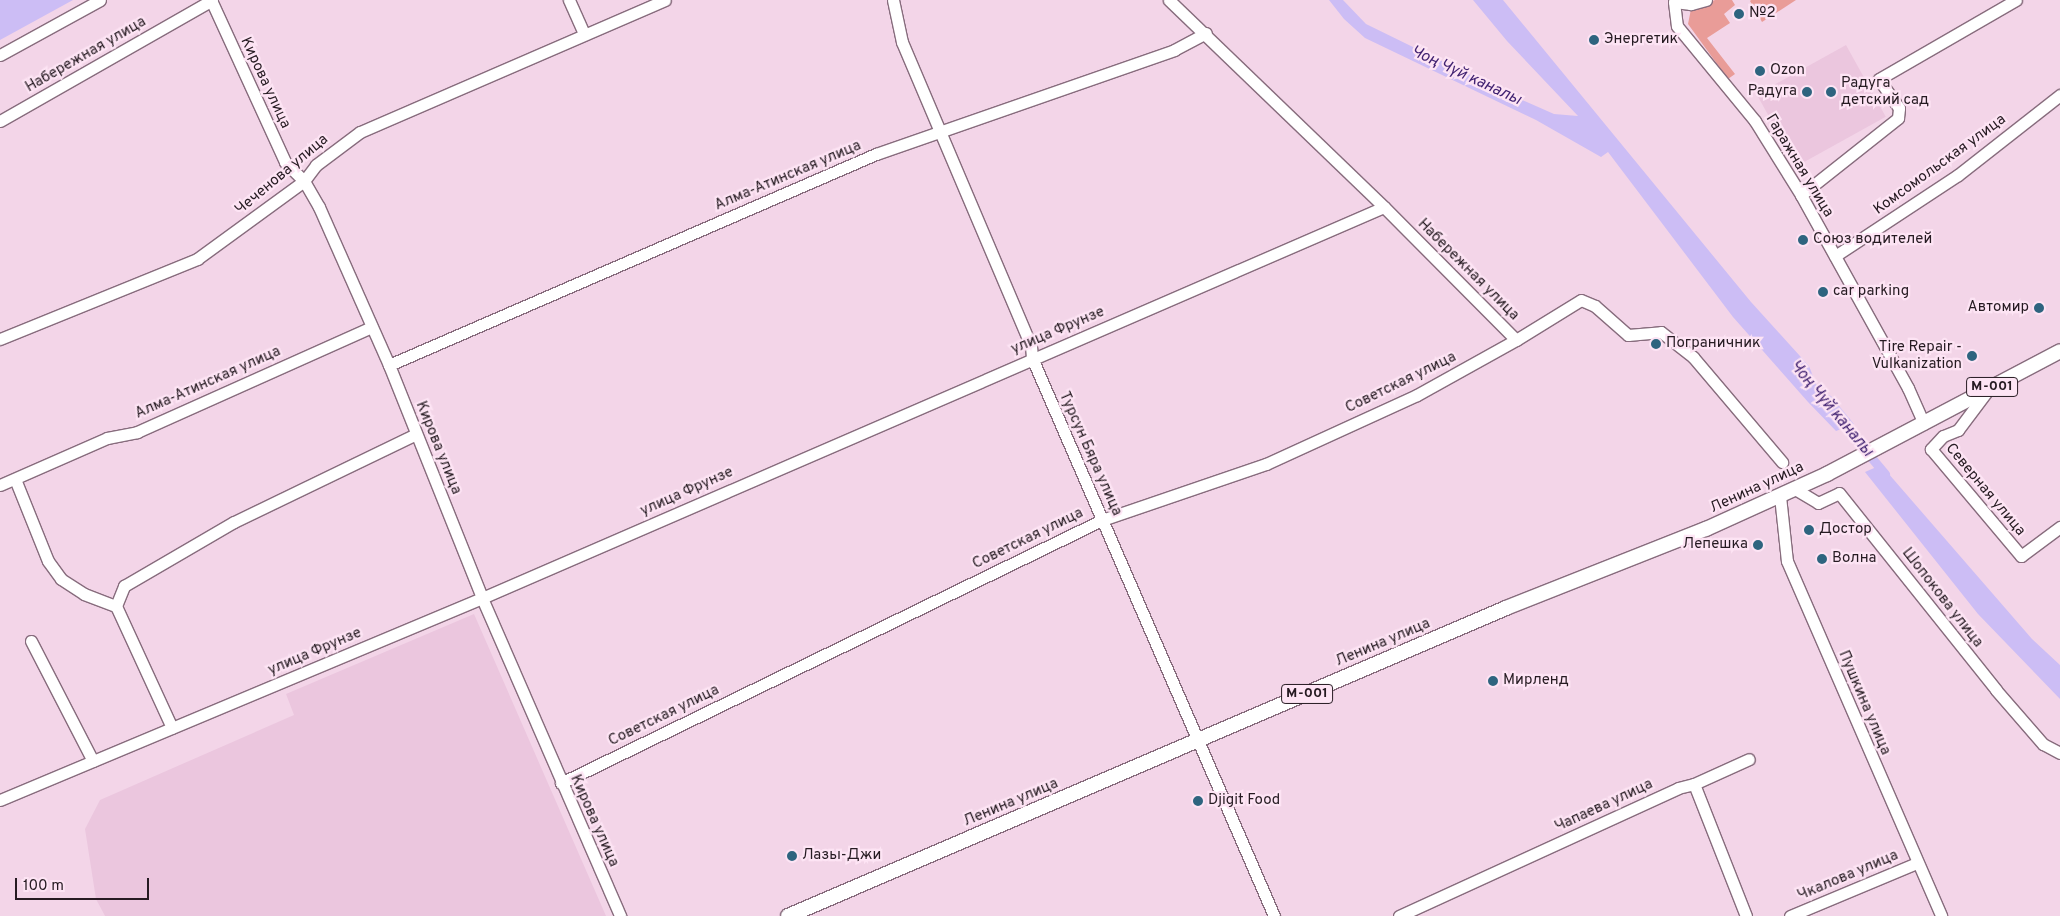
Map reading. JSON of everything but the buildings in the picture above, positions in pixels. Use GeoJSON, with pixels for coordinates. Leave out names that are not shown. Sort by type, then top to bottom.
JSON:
{"type":"FeatureCollection","features":[{"type":"Feature","properties":{"kind":"main road","name":"М-001"},"geometry":{"type":"LineString","coordinates":[[1924,424],[2060,351]]}},
{"type":"Feature","properties":{"kind":"main road","name":"Ленина улица"},"geometry":{"type":"LineString","coordinates":[[788,916],[1199,740],[1780,496],[1924,424]]}},
{"type":"Feature","properties":{"kind":"street"},"geometry":{"type":"LineString","coordinates":[[0,55],[100,0]]}},
{"type":"Feature","properties":{"kind":"street","name":"Набережная улица"},"geometry":{"type":"LineString","coordinates":[[0,121],[212,0]]}},
{"type":"Feature","properties":{"kind":"street","name":"Кирова улица"},"geometry":{"type":"LineString","coordinates":[[212,0],[285,162],[304,181],[320,207],[389,365],[482,598],[620,916]]}},
{"type":"Feature","properties":{"kind":"street"},"geometry":{"type":"LineString","coordinates":[[569,0],[584,34]]}},
{"type":"Feature","properties":{"kind":"street","name":"Чеченова улица"},"geometry":{"type":"LineString","coordinates":[[0,339],[197,259],[304,181],[316,165],[360,132],[666,0]]}},
{"type":"Feature","properties":{"kind":"street","name":"Турсун Бяра улица"},"geometry":{"type":"LineString","coordinates":[[893,0],[902,42],[1031,346],[1032,358],[1274,916]]}},
{"type":"Feature","properties":{"kind":"street","name":"Набережная улица"},"geometry":{"type":"LineString","coordinates":[[1169,0],[1206,33],[1384,206],[1516,340],[1581,300],[1595,306],[1628,335],[1661,332],[1693,357],[1782,462]]}},
{"type":"Feature","properties":{"kind":"street"},"geometry":{"type":"LineString","coordinates":[[1673,1],[1692,4],[1706,0]]}},
{"type":"Feature","properties":{"kind":"street"},"geometry":{"type":"LineString","coordinates":[[1801,195],[1898,118],[1899,108],[1879,79],[2016,0]]}},
{"type":"Feature","properties":{"kind":"street","name":"Гаражная улица"},"geometry":{"type":"LineString","coordinates":[[1673,1],[1677,26],[1755,121],[1801,195],[1908,388],[1924,424]]}},
{"type":"Feature","properties":{"kind":"street","name":"Алма-Атинская улица"},"geometry":{"type":"LineString","coordinates":[[389,365],[938,130],[1174,50],[1206,33]]}},
{"type":"Feature","properties":{"kind":"street","name":"Комсомольская улица"},"geometry":{"type":"LineString","coordinates":[[1835,256],[1958,175],[2060,95]]}},
{"type":"Feature","properties":{"kind":"street","name":"улица Фрунзе"},"geometry":{"type":"LineString","coordinates":[[0,800],[482,598],[1384,206]]}},
{"type":"Feature","properties":{"kind":"street","name":"Алма-Атинская улица"},"geometry":{"type":"LineString","coordinates":[[0,485],[107,438],[137,432],[372,327]]}},
{"type":"Feature","properties":{"kind":"street","name":"Советская улица"},"geometry":{"type":"LineString","coordinates":[[561,783],[1102,520],[1266,464],[1418,395],[1516,340]]}},
{"type":"Feature","properties":{"kind":"street","name":"Северная улица"},"geometry":{"type":"LineString","coordinates":[[1988,389],[1958,430],[1943,436],[1931,449],[2022,556],[2060,527]]}},
{"type":"Feature","properties":{"kind":"street"},"geometry":{"type":"LineString","coordinates":[[116,606],[124,586],[226,527],[416,434]]}},
{"type":"Feature","properties":{"kind":"street"},"geometry":{"type":"LineString","coordinates":[[15,479],[48,561],[61,579],[84,594],[116,606],[172,728]]}},
{"type":"Feature","properties":{"kind":"street","name":"Шопокова улица"},"geometry":{"type":"LineString","coordinates":[[1795,489],[1818,503],[1839,493],[1996,690],[2043,744],[2060,753]]}},
{"type":"Feature","properties":{"kind":"street","name":"Пушкина улица"},"geometry":{"type":"LineString","coordinates":[[1780,496],[1786,561],[1941,916]]}},
{"type":"Feature","properties":{"kind":"street"},"geometry":{"type":"LineString","coordinates":[[31,641],[93,761]]}},
{"type":"Feature","properties":{"kind":"street","name":"Чапаева улица"},"geometry":{"type":"LineString","coordinates":[[1400,916],[1678,788],[1694,784],[1749,760]]}},
{"type":"Feature","properties":{"kind":"street"},"geometry":{"type":"LineString","coordinates":[[1694,784],[1746,916]]}},
{"type":"Feature","properties":{"kind":"street","name":"Чкалова улица"},"geometry":{"type":"LineString","coordinates":[[1790,916],[1918,863]]}},
{"type":"Feature","properties":{"kind":"shaded area"},"geometry":{"type":"Polygon","coordinates":[[[1715,0],[1732,0],[1735,5],[1724,14],[1730,23],[1707,38],[1735,74],[1728,79],[1688,24],[1691,9],[1715,0]]]}},
{"type":"Feature","properties":{"kind":"shaded area"},"geometry":{"type":"Polygon","coordinates":[[[1751,0],[1796,0],[1762,22],[1750,1],[1751,0]]]}},
{"type":"Feature","properties":{"kind":"shaded area"},"geometry":{"type":"Polygon","coordinates":[[[1846,45],[1886,117],[1797,166],[1757,94],[1846,45]]]}},
{"type":"Feature","properties":{"kind":"shaded area"},"geometry":{"type":"Polygon","coordinates":[[[474,614],[606,916],[105,916],[96,899],[85,829],[100,800],[294,715],[286,694],[474,614]]]}},
{"type":"Feature","properties":{"kind":"water"},"geometry":{"type":"Polygon","coordinates":[[[0,0],[73,0],[0,40],[0,0]]]}},
{"type":"Feature","properties":{"kind":"water"},"geometry":{"type":"Polygon","coordinates":[[[1329,0],[1343,0],[1366,24],[1511,95],[1554,114],[1578,116],[1507,41],[1473,0],[1503,0],[1751,302],[1809,366],[1818,389],[1831,396],[1854,424],[1836,431],[1808,402],[1733,317],[1608,152],[1601,157],[1536,120],[1365,38],[1344,19],[1329,0]]]}},
{"type":"Feature","properties":{"kind":"water"},"geometry":{"type":"Polygon","coordinates":[[[1881,465],[2032,639],[2060,665],[2060,699],[1978,614],[1865,472],[1881,465]]]}},
{"type":"Feature","properties":{"kind":"waterway","name":"Чоң Чүй каналы"},"geometry":{"type":"LineString","coordinates":[[1839,419],[1885,474]]}},
{"type":"Feature","properties":{"kind":"place","name":"№2"},"geometry":{"type":"Point","coordinates":[1739,14]}},
{"type":"Feature","properties":{"kind":"place","name":"Энергетик"},"geometry":{"type":"Point","coordinates":[1594,40]}},
{"type":"Feature","properties":{"kind":"place","name":"Ozon"},"geometry":{"type":"Point","coordinates":[1760,71]}},
{"type":"Feature","properties":{"kind":"place","name":"Радуга"},"geometry":{"type":"Point","coordinates":[1807,92]}},
{"type":"Feature","properties":{"kind":"place","name":"Радуга детский сад"},"geometry":{"type":"Point","coordinates":[1831,92]}},
{"type":"Feature","properties":{"kind":"place","name":"Союз водителей"},"geometry":{"type":"Point","coordinates":[1803,240]}},
{"type":"Feature","properties":{"kind":"place","name":"car parking"},"geometry":{"type":"Point","coordinates":[1823,292]}},
{"type":"Feature","properties":{"kind":"place","name":"Автомир"},"geometry":{"type":"Point","coordinates":[2039,308]}},
{"type":"Feature","properties":{"kind":"place","name":"Пограничник"},"geometry":{"type":"Point","coordinates":[1656,344]}},
{"type":"Feature","properties":{"kind":"place","name":"Tire Repair - Vulkanization"},"geometry":{"type":"Point","coordinates":[1972,356]}},
{"type":"Feature","properties":{"kind":"place","name":"Достор"},"geometry":{"type":"Point","coordinates":[1809,530]}},
{"type":"Feature","properties":{"kind":"place","name":"Лепешка"},"geometry":{"type":"Point","coordinates":[1758,545]}},
{"type":"Feature","properties":{"kind":"place","name":"Волна"},"geometry":{"type":"Point","coordinates":[1822,559]}},
{"type":"Feature","properties":{"kind":"place","name":"Мирленд"},"geometry":{"type":"Point","coordinates":[1493,681]}},
{"type":"Feature","properties":{"kind":"place","name":"Djigit Food"},"geometry":{"type":"Point","coordinates":[1198,801]}},
{"type":"Feature","properties":{"kind":"place","name":"Лазы-Джи"},"geometry":{"type":"Point","coordinates":[792,856]}}]}
